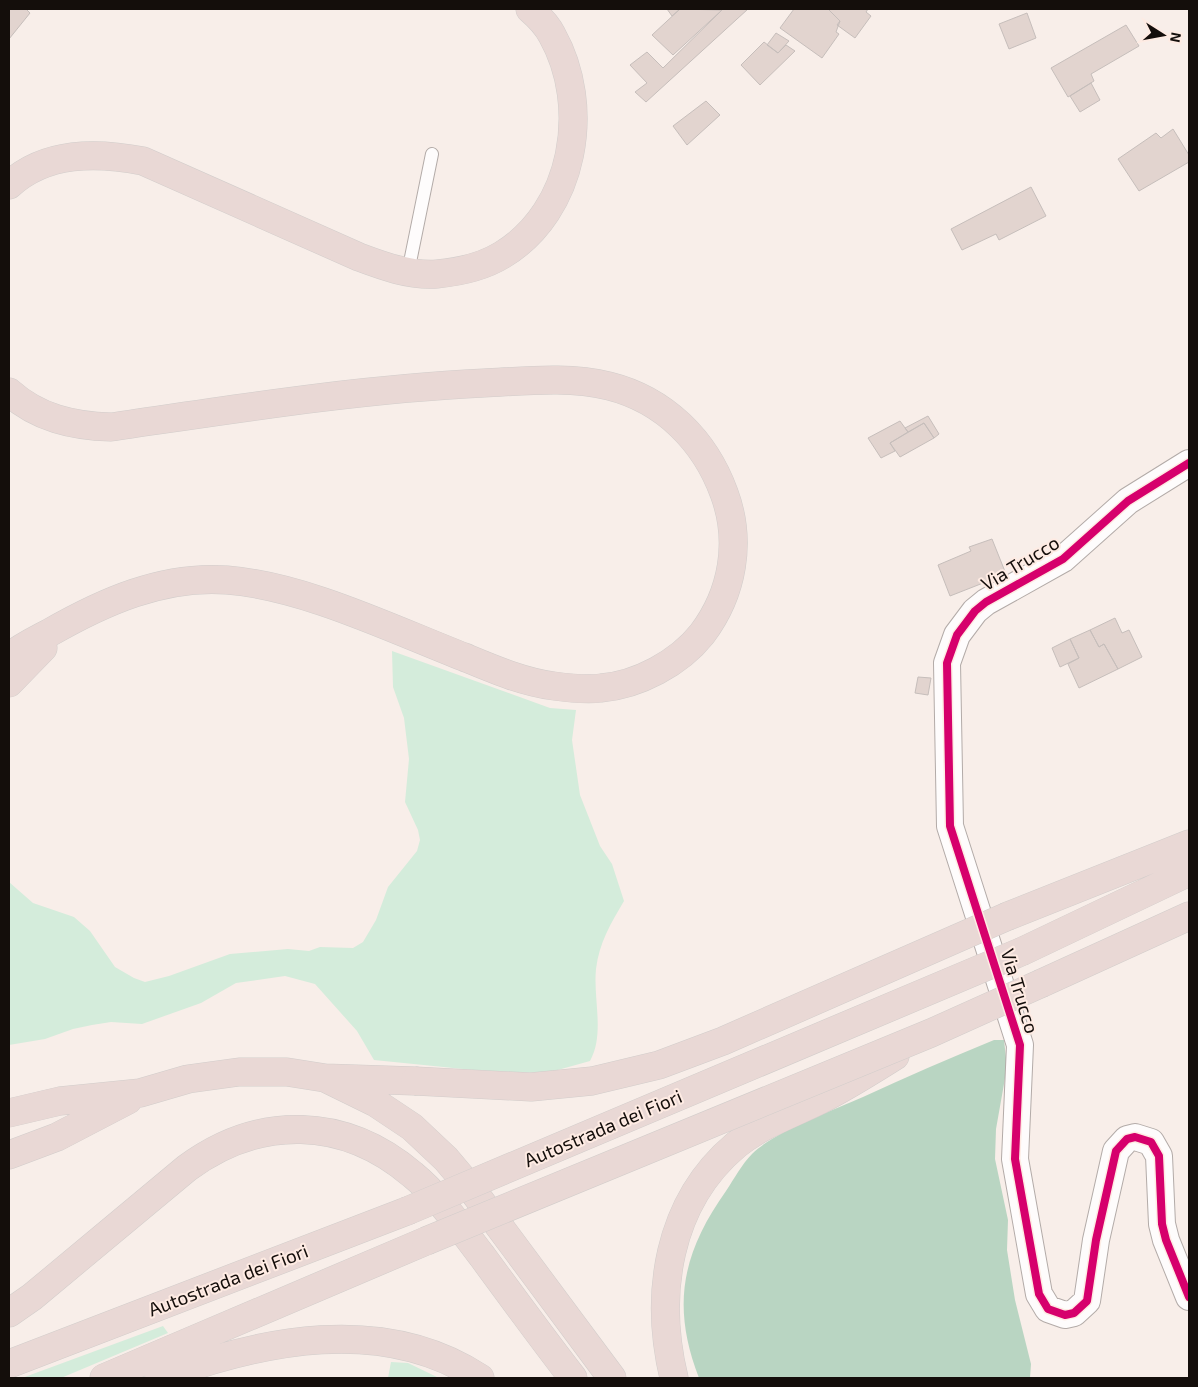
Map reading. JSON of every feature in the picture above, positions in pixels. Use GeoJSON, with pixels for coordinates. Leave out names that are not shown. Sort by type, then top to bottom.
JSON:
{"type":"FeatureCollection","features":[{"type":"Feature","properties":{"kind":"highway"},"geometry":{"type":"LineString","coordinates":[[9,184],[29,170],[64,158],[112,155],[143,161],[359,258],[408,272],[435,274],[457,271],[485,263],[502,255],[541,220],[560,184],[571,149],[574,114],[571,90],[564,62],[552,34],[530,9]]}},
{"type":"Feature","properties":{"kind":"highway"},"geometry":{"type":"LineString","coordinates":[[9,392],[34,410],[59,420],[83,426],[111,428],[282,402],[444,385],[580,380],[612,386],[638,396],[663,410],[687,429],[706,453],[731,512],[734,560],[718,610],[701,636],[685,652],[663,668],[631,681],[602,688],[550,685],[510,675],[313,599],[271,586],[233,581],[182,582],[152,587],[108,602],[70,621],[9,657]]}},
{"type":"Feature","properties":{"kind":"highway"},"geometry":{"type":"LineString","coordinates":[[9,683],[70,621]]}},
{"type":"Feature","properties":{"kind":"highway"},"geometry":{"type":"LineString","coordinates":[[9,1112],[60,1101],[140,1093],[188,1079],[239,1072],[287,1072],[325,1078],[531,1087],[592,1081],[660,1065],[723,1041],[1008,916],[1189,844]]}},
{"type":"Feature","properties":{"kind":"highway","name":"Autostrada dei Fiori"},"geometry":{"type":"LineString","coordinates":[[9,1364],[407,1211],[1023,951],[1189,872]]}},
{"type":"Feature","properties":{"kind":"highway","name":"Autostrada dei Fiori"},"geometry":{"type":"LineString","coordinates":[[104,1378],[426,1241],[931,1033],[1189,916]]}},
{"type":"Feature","properties":{"kind":"highway"},"geometry":{"type":"LineString","coordinates":[[674,1378],[664,1320],[666,1276],[675,1232],[692,1197],[715,1166],[736,1145],[760,1129],[858,1078],[931,1033]]}},
{"type":"Feature","properties":{"kind":"highway"},"geometry":{"type":"LineString","coordinates":[[325,1078],[376,1103],[412,1127],[446,1158],[473,1190],[612,1378]]}},
{"type":"Feature","properties":{"kind":"highway"},"geometry":{"type":"LineString","coordinates":[[9,1155],[57,1138],[140,1093]]}},
{"type":"Feature","properties":{"kind":"highway"},"geometry":{"type":"LineString","coordinates":[[9,1313],[32,1297],[210,1151],[235,1140],[271,1130],[304,1130],[334,1133],[366,1145],[391,1158],[415,1176],[467,1236],[572,1378]]}},
{"type":"Feature","properties":{"kind":"highway"},"geometry":{"type":"LineString","coordinates":[[159,1378],[243,1352],[298,1341],[360,1339],[411,1346],[461,1366],[480,1378]]}},
{"type":"Feature","properties":{"kind":"street","name":"Via Trucco"},"geometry":{"type":"LineString","coordinates":[[1189,463],[1128,501],[1063,559],[986,602],[975,611],[965,622],[951,649],[946,678],[949,712],[950,826],[1020,1045],[1015,1159],[1039,1294],[1048,1309],[1065,1315],[1074,1313],[1087,1301],[1096,1240],[1116,1151],[1127,1139],[1135,1137],[1151,1142],[1159,1156],[1162,1224],[1189,1297]]}},
{"type":"Feature","properties":{"kind":"lane"},"geometry":{"type":"LineString","coordinates":[[408,272],[432,154]]}},
{"type":"Feature","properties":{"kind":"green space"},"geometry":{"type":"Polygon","coordinates":[[[392,651],[550,708],[576,710],[572,740],[580,795],[600,846],[612,864],[624,901],[606,934],[600,950],[595,980],[598,1028],[597,1039],[590,1061],[547,1073],[483,1071],[374,1060],[357,1031],[315,984],[285,976],[236,983],[201,1003],[142,1024],[111,1022],[92,1025],[73,1029],[45,1039],[9,1045],[9,882],[33,903],[74,917],[90,931],[115,967],[145,982],[169,976],[230,954],[288,949],[309,951],[320,947],[353,948],[363,942],[376,920],[388,887],[417,851],[420,840],[418,830],[405,802],[409,759],[404,718],[393,687],[392,651]]]}},
{"type":"Feature","properties":{"kind":"green space"},"geometry":{"type":"Polygon","coordinates":[[[994,1040],[1004,1040],[1007,1067],[996,1129],[995,1159],[1008,1220],[1007,1250],[1015,1300],[1031,1364],[1030,1378],[699,1378],[690,1352],[685,1327],[686,1281],[691,1258],[699,1236],[711,1214],[748,1158],[775,1137],[804,1122],[994,1040]]]}},
{"type":"Feature","properties":{"kind":"green space"},"geometry":{"type":"Polygon","coordinates":[[[163,1326],[168,1333],[61,1378],[22,1378],[163,1326]]]}},
{"type":"Feature","properties":{"kind":"green space"},"geometry":{"type":"Polygon","coordinates":[[[391,1362],[408,1363],[439,1378],[388,1378],[391,1362]]]}},
{"type":"Feature","properties":{"kind":"building"},"geometry":{"type":"Polygon","coordinates":[[[9,9],[26,9],[30,13],[9,39],[9,9]]]}},
{"type":"Feature","properties":{"kind":"building"},"geometry":{"type":"Polygon","coordinates":[[[667,9],[680,9],[672,16],[667,9]]]}},
{"type":"Feature","properties":{"kind":"building"},"geometry":{"type":"Polygon","coordinates":[[[680,9],[722,10],[673,55],[652,35],[680,9]]]}},
{"type":"Feature","properties":{"kind":"building"},"geometry":{"type":"Polygon","coordinates":[[[721,9],[748,9],[646,102],[635,92],[647,83],[630,65],[647,52],[663,68],[721,9]]]}},
{"type":"Feature","properties":{"kind":"building"},"geometry":{"type":"Polygon","coordinates":[[[794,9],[828,9],[840,21],[836,32],[839,34],[822,58],[780,28],[794,9]]]}},
{"type":"Feature","properties":{"kind":"building"},"geometry":{"type":"Polygon","coordinates":[[[828,9],[868,9],[866,12],[871,16],[855,38],[837,25],[840,21],[828,9]]]}},
{"type":"Feature","properties":{"kind":"building"},"geometry":{"type":"Polygon","coordinates":[[[1027,13],[1036,38],[1009,49],[999,24],[1027,13]]]}},
{"type":"Feature","properties":{"kind":"building"},"geometry":{"type":"Polygon","coordinates":[[[1126,25],[1139,46],[1091,74],[1094,81],[1068,97],[1051,68],[1126,25]]]}},
{"type":"Feature","properties":{"kind":"building"},"geometry":{"type":"Polygon","coordinates":[[[776,33],[789,41],[778,53],[767,45],[776,33]]]}},
{"type":"Feature","properties":{"kind":"building"},"geometry":{"type":"Polygon","coordinates":[[[764,42],[778,53],[786,45],[795,51],[760,85],[741,65],[764,42]]]}},
{"type":"Feature","properties":{"kind":"building"},"geometry":{"type":"Polygon","coordinates":[[[1091,83],[1100,100],[1080,112],[1070,96],[1091,83]]]}},
{"type":"Feature","properties":{"kind":"building"},"geometry":{"type":"Polygon","coordinates":[[[706,101],[720,115],[687,145],[673,126],[706,101]]]}},
{"type":"Feature","properties":{"kind":"building"},"geometry":{"type":"Polygon","coordinates":[[[1173,129],[1189,155],[1189,162],[1139,191],[1118,159],[1156,133],[1161,138],[1173,129]]]}},
{"type":"Feature","properties":{"kind":"building"},"geometry":{"type":"Polygon","coordinates":[[[1031,187],[1046,216],[999,240],[996,234],[962,250],[951,229],[1031,187]]]}},
{"type":"Feature","properties":{"kind":"building"},"geometry":{"type":"Polygon","coordinates":[[[928,416],[939,434],[934,438],[924,423],[908,432],[905,428],[928,416]]]}},
{"type":"Feature","properties":{"kind":"building"},"geometry":{"type":"Polygon","coordinates":[[[900,421],[908,432],[890,443],[895,451],[881,458],[868,438],[900,421]]]}},
{"type":"Feature","properties":{"kind":"building"},"geometry":{"type":"Polygon","coordinates":[[[924,423],[934,438],[900,457],[890,443],[924,423]]]}},
{"type":"Feature","properties":{"kind":"building"},"geometry":{"type":"Polygon","coordinates":[[[992,539],[1006,574],[950,596],[938,565],[971,551],[969,547],[992,539]]]}},
{"type":"Feature","properties":{"kind":"building"},"geometry":{"type":"Polygon","coordinates":[[[1115,618],[1122,633],[1129,630],[1142,657],[1118,669],[1104,644],[1099,647],[1090,630],[1115,618]]]}},
{"type":"Feature","properties":{"kind":"building"},"geometry":{"type":"Polygon","coordinates":[[[1090,630],[1099,647],[1104,644],[1118,669],[1079,688],[1068,664],[1079,658],[1070,639],[1090,630]]]}},
{"type":"Feature","properties":{"kind":"building"},"geometry":{"type":"Polygon","coordinates":[[[1070,639],[1079,658],[1060,667],[1052,648],[1070,639]]]}},
{"type":"Feature","properties":{"kind":"building"},"geometry":{"type":"Polygon","coordinates":[[[918,677],[931,678],[928,695],[915,693],[918,677]]]}},
{"type":"Feature","properties":{"kind":"cycle path"},"geometry":{"type":"LineString","coordinates":[[1189,463],[1128,501],[1063,559],[986,602],[975,611],[957,635],[947,663],[950,826],[1020,1045],[1015,1159],[1039,1294],[1048,1309],[1065,1315],[1074,1313],[1087,1301],[1096,1240],[1116,1151],[1127,1139],[1135,1137],[1151,1142],[1159,1156],[1162,1224],[1166,1240],[1189,1297]]}}]}
